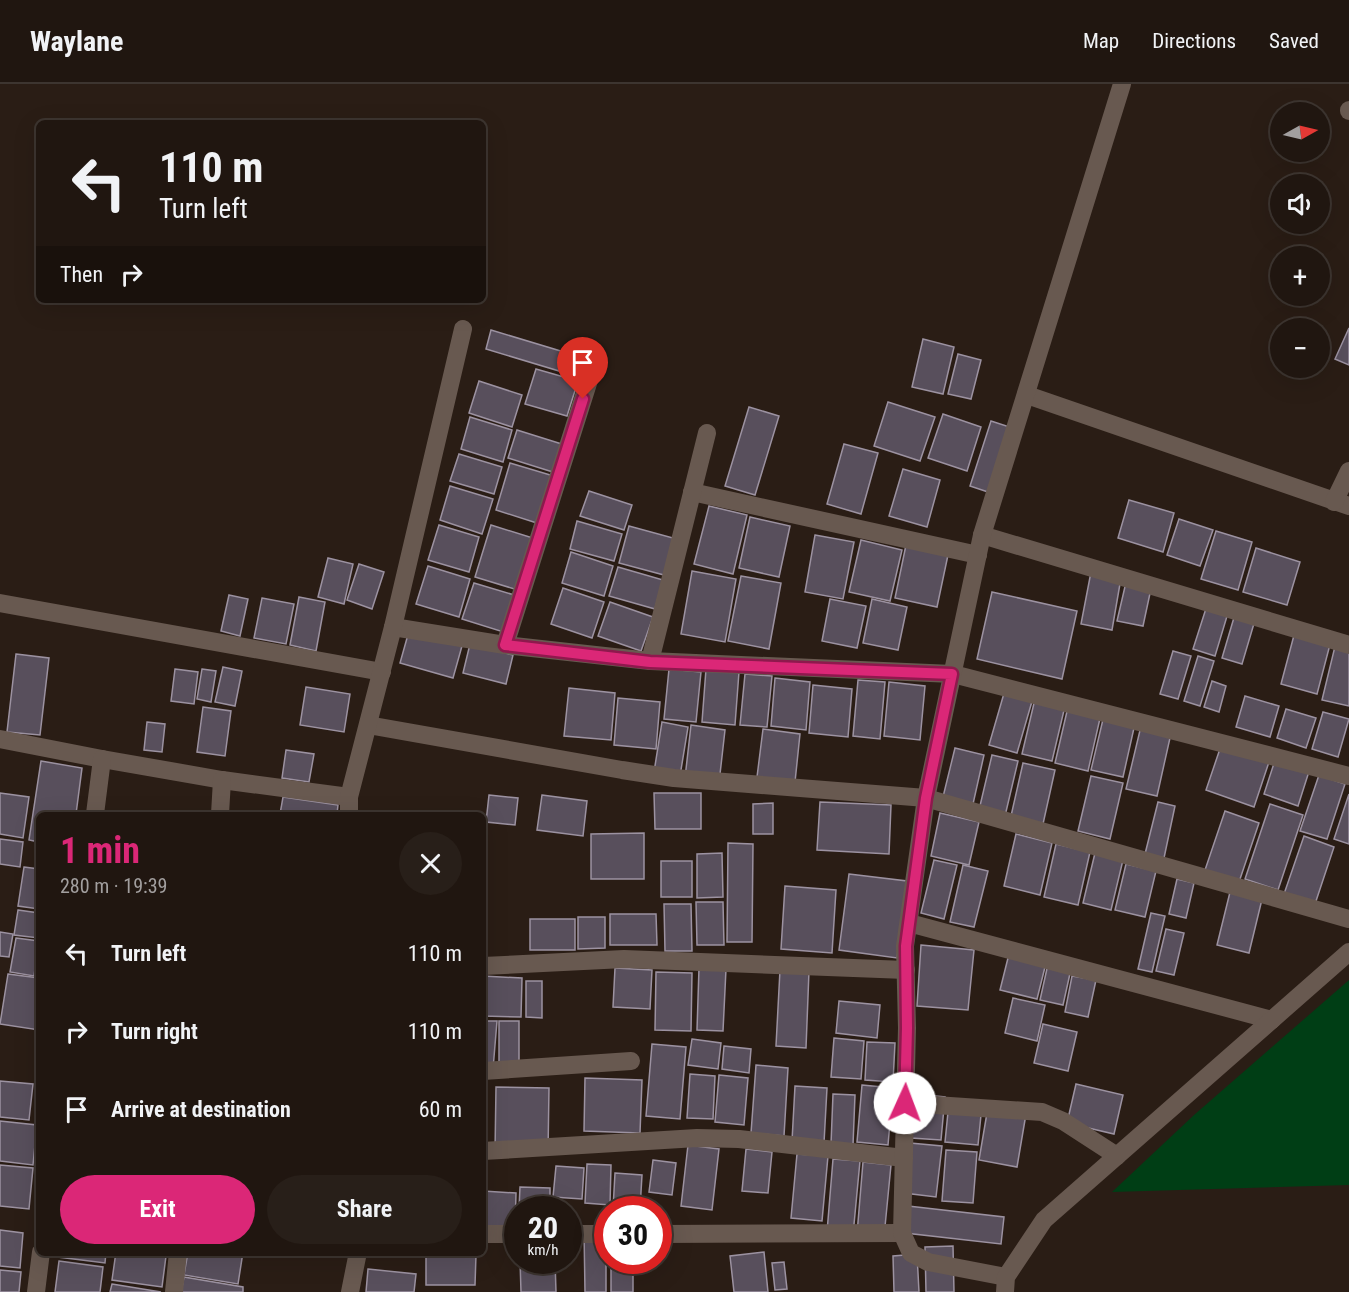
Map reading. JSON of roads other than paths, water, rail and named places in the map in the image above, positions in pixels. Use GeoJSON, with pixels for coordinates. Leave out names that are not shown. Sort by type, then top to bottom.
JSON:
{"type":"FeatureCollection","features":[{"type":"Feature","properties":{"kind":"street"},"geometry":{"type":"LineString","coordinates":[[1122,84],[982,535],[926,798],[906,946],[907,1028],[902,1233],[911,1252],[928,1262],[1006,1284],[1044,1220],[1349,952]]}},
{"type":"Feature","properties":{"kind":"street"},"geometry":{"type":"LineString","coordinates":[[0,739],[349,806],[463,329]]}},
{"type":"Feature","properties":{"kind":"street"},"geometry":{"type":"LineString","coordinates":[[505,645],[590,376]]}},
{"type":"Feature","properties":{"kind":"street"},"geometry":{"type":"LineString","coordinates":[[1027,395],[1341,504],[1349,471]]}},
{"type":"Feature","properties":{"kind":"street"},"geometry":{"type":"LineString","coordinates":[[650,662],[707,433]]}},
{"type":"Feature","properties":{"kind":"street"},"geometry":{"type":"LineString","coordinates":[[692,492],[978,555]]}},
{"type":"Feature","properties":{"kind":"street"},"geometry":{"type":"LineString","coordinates":[[982,535],[1349,645]]}},
{"type":"Feature","properties":{"kind":"street"},"geometry":{"type":"LineString","coordinates":[[0,603],[382,672]]}},
{"type":"Feature","properties":{"kind":"street"},"geometry":{"type":"LineString","coordinates":[[393,627],[505,645],[650,662],[952,674],[1349,776]]}},
{"type":"Feature","properties":{"kind":"street"},"geometry":{"type":"LineString","coordinates":[[368,725],[674,778],[926,798],[1349,919]]}},
{"type":"Feature","properties":{"kind":"street"},"geometry":{"type":"LineString","coordinates":[[95,812],[102,759]]}},
{"type":"Feature","properties":{"kind":"street"},"geometry":{"type":"LineString","coordinates":[[220,812],[222,780]]}},
{"type":"Feature","properties":{"kind":"street"},"geometry":{"type":"LineString","coordinates":[[909,923],[1272,1020]]}},
{"type":"Feature","properties":{"kind":"street"},"geometry":{"type":"LineString","coordinates":[[486,966],[624,959],[906,970]]}},
{"type":"Feature","properties":{"kind":"street"},"geometry":{"type":"LineString","coordinates":[[486,1071],[631,1061]]}},
{"type":"Feature","properties":{"kind":"street"},"geometry":{"type":"LineString","coordinates":[[905,1103],[1042,1112],[1063,1122],[1117,1156]]}},
{"type":"Feature","properties":{"kind":"street"},"geometry":{"type":"LineString","coordinates":[[486,1151],[697,1138],[739,1139],[904,1158]]}},
{"type":"Feature","properties":{"kind":"street"},"geometry":{"type":"LineString","coordinates":[[672,1234],[902,1233]]}},
{"type":"Feature","properties":{"kind":"street"},"geometry":{"type":"LineString","coordinates":[[486,1234],[504,1234]]}},
{"type":"Feature","properties":{"kind":"street"},"geometry":{"type":"LineString","coordinates":[[36,1292],[40,1256]]}},
{"type":"Feature","properties":{"kind":"street"},"geometry":{"type":"LineString","coordinates":[[174,1292],[178,1256]]}},
{"type":"Feature","properties":{"kind":"street"},"geometry":{"type":"LineString","coordinates":[[350,1292],[357,1256]]}}]}
